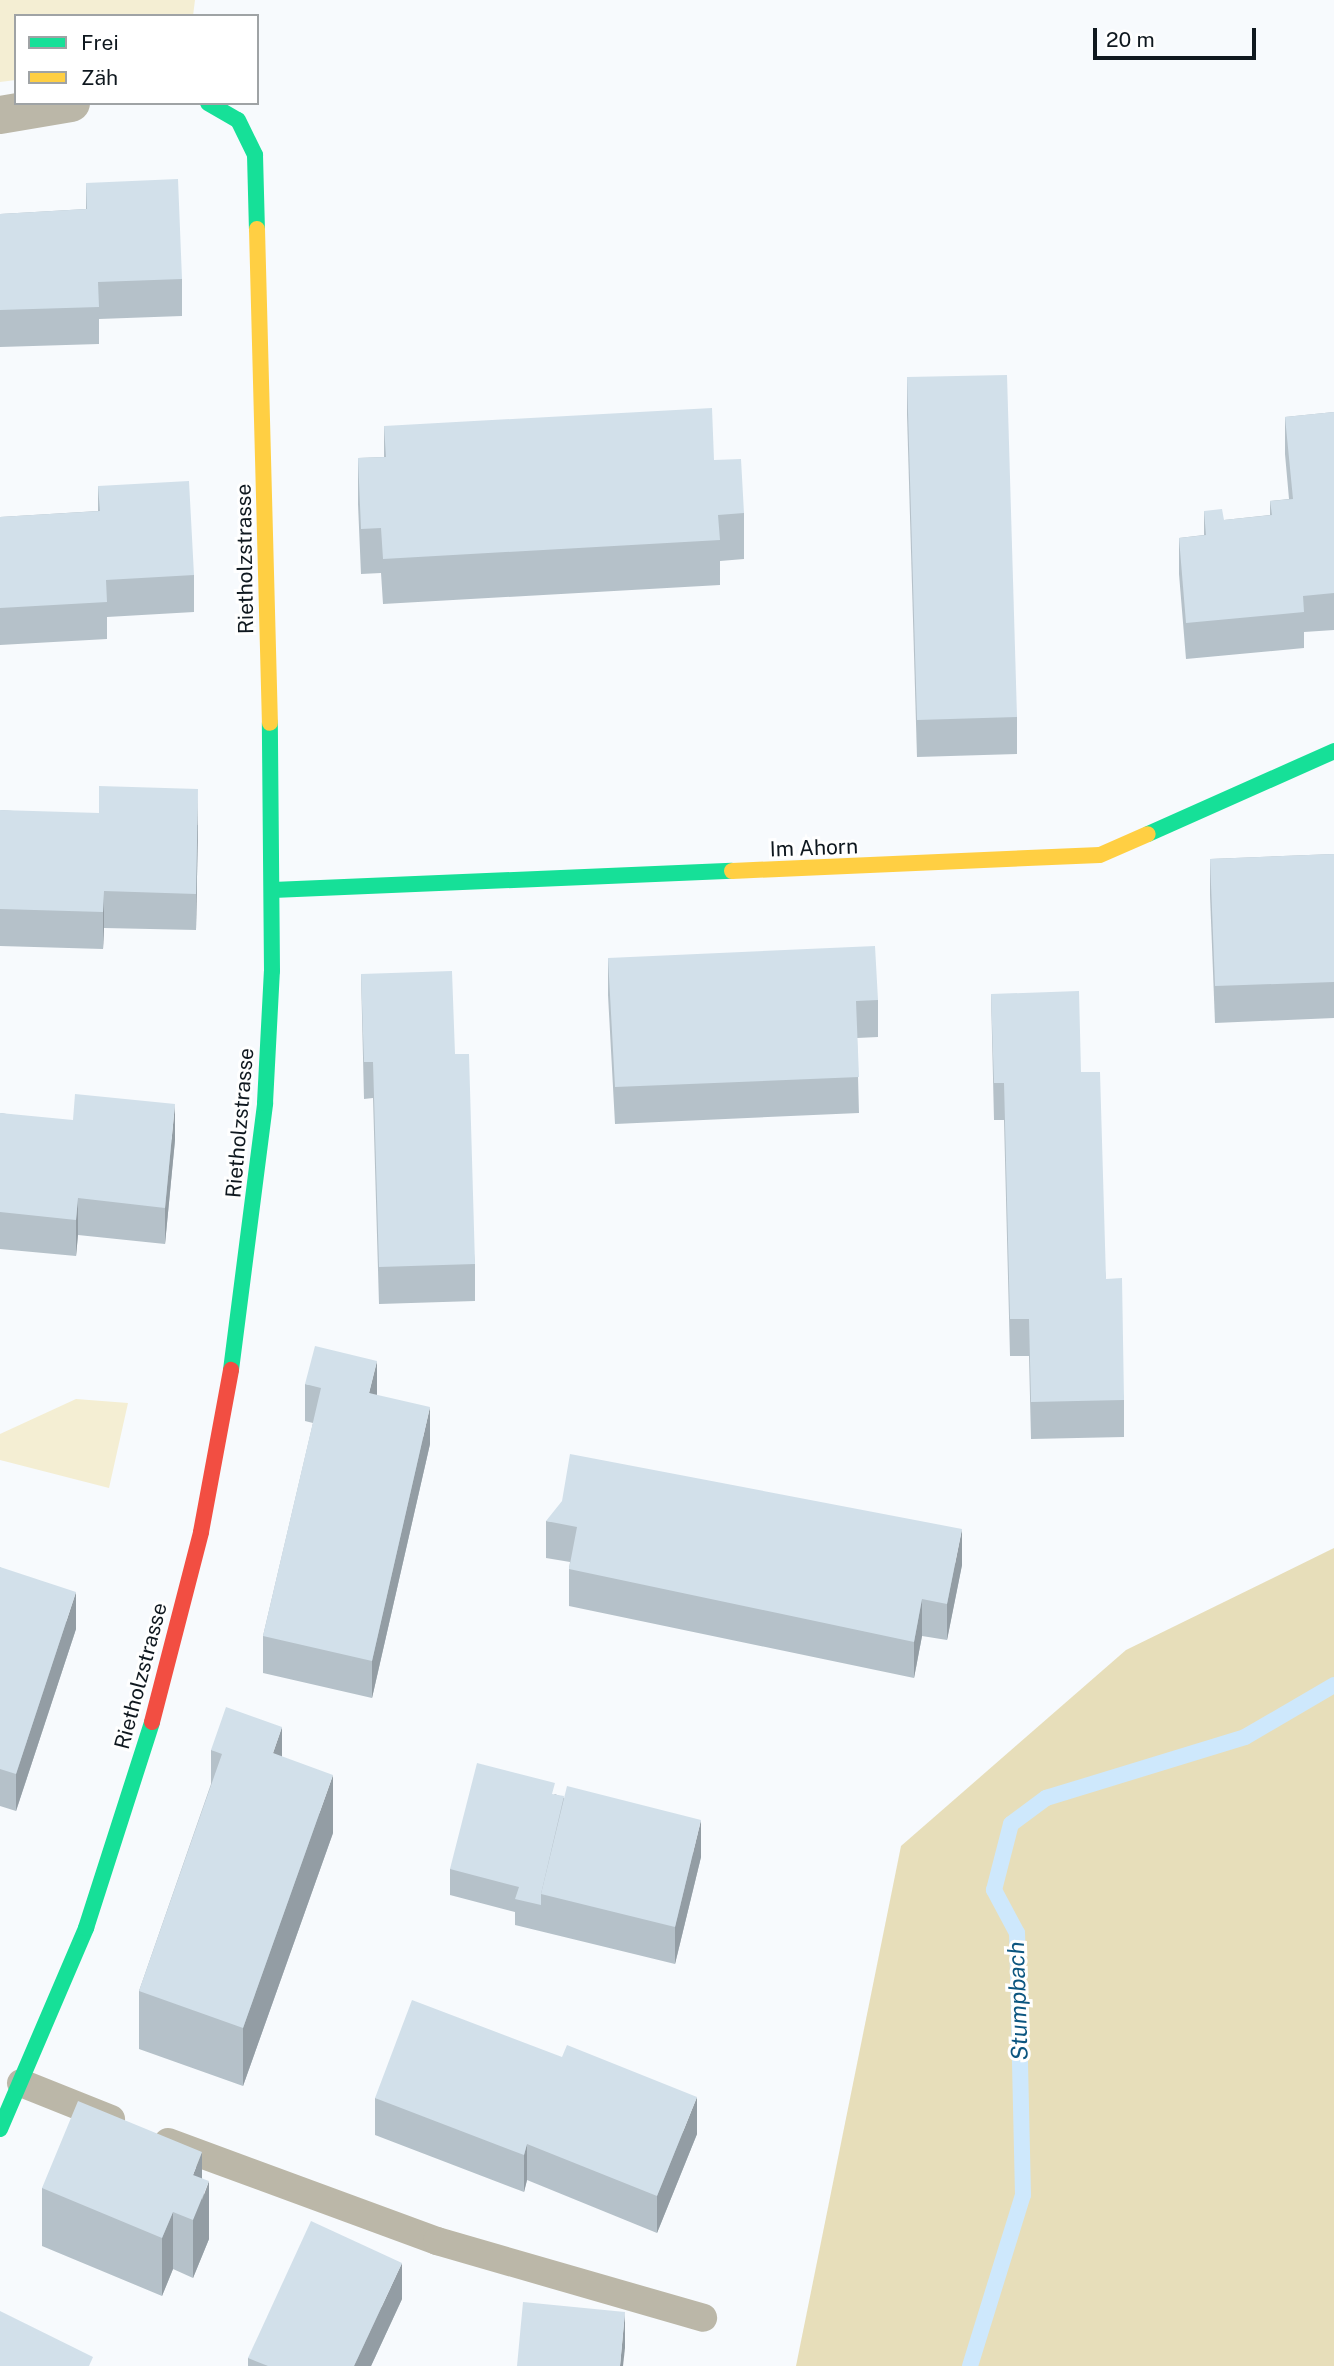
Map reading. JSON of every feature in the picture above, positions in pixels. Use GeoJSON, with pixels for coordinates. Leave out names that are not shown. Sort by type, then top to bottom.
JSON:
{"type":"FeatureCollection","features":[{"type":"Feature","properties":{"kind":"street"},"geometry":{"type":"LineString","coordinates":[[0,115],[59,105]]}},
{"type":"Feature","properties":{"kind":"street","name":"Rietholzstrasse"},"geometry":{"type":"LineString","coordinates":[[0,2129],[86,1928],[155,1713],[201,1532],[233,1359],[265,1103],[273,890],[255,155],[238,120],[212,105]]}},
{"type":"Feature","properties":{"kind":"street","name":"Im Ahorn"},"geometry":{"type":"LineString","coordinates":[[273,890],[1100,855],[1334,751]]}},
{"type":"Feature","properties":{"kind":"lane"},"geometry":{"type":"LineString","coordinates":[[21,2083],[142,2132],[437,2241],[704,2318]]}},
{"type":"Feature","properties":{"kind":"shaded area"},"geometry":{"type":"Polygon","coordinates":[[[0,0],[195,0],[193,14],[14,14],[14,80],[0,82],[0,0]]]}},
{"type":"Feature","properties":{"kind":"shaded area"},"geometry":{"type":"Polygon","coordinates":[[[76,1399],[128,1403],[109,1488],[0,1460],[0,1434],[76,1399]]]}},
{"type":"Feature","properties":{"kind":"shaded area"},"geometry":{"type":"Polygon","coordinates":[[[1334,1548],[1334,2366],[796,2366],[901,1846],[1126,1650],[1334,1548]]]}},
{"type":"Feature","properties":{"kind":"building"},"geometry":{"type":"Polygon","coordinates":[[[178,179],[182,279],[98,282],[99,307],[0,310],[0,214],[87,209],[86,183],[178,179]]]}},
{"type":"Feature","properties":{"kind":"building"},"geometry":{"type":"Polygon","coordinates":[[[1007,375],[1017,717],[917,720],[907,377],[1007,375]]]}},
{"type":"Feature","properties":{"kind":"building"},"geometry":{"type":"Polygon","coordinates":[[[712,408],[714,460],[741,459],[744,513],[718,515],[720,540],[383,559],[381,528],[361,529],[358,458],[386,457],[384,426],[712,408]]]}},
{"type":"Feature","properties":{"kind":"building"},"geometry":{"type":"Polygon","coordinates":[[[1334,412],[1334,593],[1303,596],[1304,612],[1186,623],[1179,538],[1206,535],[1204,511],[1222,509],[1224,520],[1272,515],[1270,501],[1293,499],[1285,417],[1334,412]]]}},
{"type":"Feature","properties":{"kind":"building"},"geometry":{"type":"Polygon","coordinates":[[[189,481],[194,575],[106,580],[107,602],[0,608],[0,517],[100,511],[98,486],[189,481]]]}},
{"type":"Feature","properties":{"kind":"building"},"geometry":{"type":"Polygon","coordinates":[[[99,786],[198,789],[196,894],[104,891],[103,912],[0,909],[0,810],[99,813],[99,786]]]}},
{"type":"Feature","properties":{"kind":"building"},"geometry":{"type":"Polygon","coordinates":[[[1334,854],[1334,982],[1215,986],[1210,859],[1334,854]]]}},
{"type":"Feature","properties":{"kind":"building"},"geometry":{"type":"Polygon","coordinates":[[[875,946],[878,1000],[856,1001],[859,1077],[615,1087],[608,958],[875,946]]]}},
{"type":"Feature","properties":{"kind":"building"},"geometry":{"type":"Polygon","coordinates":[[[452,971],[455,1054],[469,1054],[475,1264],[379,1267],[373,1062],[364,1062],[361,974],[452,971]]]}},
{"type":"Feature","properties":{"kind":"building"},"geometry":{"type":"Polygon","coordinates":[[[1079,991],[1081,1072],[1100,1072],[1106,1279],[1122,1278],[1124,1400],[1031,1402],[1029,1319],[1010,1319],[1004,1083],[994,1083],[991,994],[1079,991]]]}},
{"type":"Feature","properties":{"kind":"building"},"geometry":{"type":"Polygon","coordinates":[[[75,1094],[175,1104],[165,1208],[78,1198],[76,1220],[0,1212],[0,1113],[73,1120],[75,1094]]]}},
{"type":"Feature","properties":{"kind":"building"},"geometry":{"type":"Polygon","coordinates":[[[315,1346],[377,1361],[369,1393],[430,1407],[372,1661],[263,1636],[321,1388],[305,1384],[315,1346]]]}},
{"type":"Feature","properties":{"kind":"building"},"geometry":{"type":"Polygon","coordinates":[[[570,1454],[962,1529],[947,1604],[922,1599],[914,1642],[569,1569],[577,1527],[546,1521],[562,1501],[570,1454]]]}},
{"type":"Feature","properties":{"kind":"building"},"geometry":{"type":"Polygon","coordinates":[[[0,1567],[76,1592],[16,1774],[0,1769],[0,1567]]]}},
{"type":"Feature","properties":{"kind":"building"},"geometry":{"type":"Polygon","coordinates":[[[226,1707],[282,1727],[273,1753],[333,1775],[243,2028],[139,1991],[222,1754],[211,1750],[226,1707]]]}},
{"type":"Feature","properties":{"kind":"building"},"geometry":{"type":"Polygon","coordinates":[[[477,1763],[555,1783],[552,1794],[564,1796],[541,1894],[541,1905],[515,1899],[519,1887],[450,1869],[477,1763]]]}},
{"type":"Feature","properties":{"kind":"building"},"geometry":{"type":"Polygon","coordinates":[[[567,1786],[701,1820],[675,1927],[541,1894],[567,1786]]]}},
{"type":"Feature","properties":{"kind":"building"},"geometry":{"type":"Polygon","coordinates":[[[412,2000],[562,2057],[567,2045],[697,2097],[657,2196],[527,2144],[524,2155],[375,2098],[412,2000]]]}},
{"type":"Feature","properties":{"kind":"building"},"geometry":{"type":"Polygon","coordinates":[[[78,2101],[202,2152],[193,2175],[209,2181],[193,2220],[173,2212],[162,2238],[42,2188],[78,2101]]]}},
{"type":"Feature","properties":{"kind":"building"},"geometry":{"type":"Polygon","coordinates":[[[311,2221],[402,2263],[354,2366],[268,2366],[248,2358],[311,2221]]]}},
{"type":"Feature","properties":{"kind":"building"},"geometry":{"type":"Polygon","coordinates":[[[523,2302],[625,2312],[620,2366],[517,2366],[523,2302]]]}},
{"type":"Feature","properties":{"kind":"building"},"geometry":{"type":"Polygon","coordinates":[[[0,2311],[93,2357],[89,2366],[0,2366],[0,2311]]]}},
{"type":"Feature","properties":{"kind":"waterway","name":"Stumpbach"},"geometry":{"type":"LineString","coordinates":[[970,2366],[1023,2195],[1017,1933],[994,1890],[1011,1824],[1046,1798],[1245,1737],[1334,1685]]}},
{"type":"Feature","properties":{"kind":"traffic: fast"},"geometry":{"type":"LineString","coordinates":[[212,105],[238,120],[255,155],[257,229]]}},
{"type":"Feature","properties":{"kind":"traffic: fast"},"geometry":{"type":"LineString","coordinates":[[231,1370],[265,1103],[272,971],[270,723]]}},
{"type":"Feature","properties":{"kind":"traffic: fast"},"geometry":{"type":"LineString","coordinates":[[1148,834],[1334,751]]}},
{"type":"Feature","properties":{"kind":"traffic: fast"},"geometry":{"type":"LineString","coordinates":[[273,890],[732,871]]}},
{"type":"Feature","properties":{"kind":"traffic: fast"},"geometry":{"type":"LineString","coordinates":[[0,2129],[86,1928],[152,1722]]}},
{"type":"Feature","properties":{"kind":"traffic: slow"},"geometry":{"type":"LineString","coordinates":[[257,229],[270,723]]}},
{"type":"Feature","properties":{"kind":"traffic: slow"},"geometry":{"type":"LineString","coordinates":[[732,871],[1100,855],[1148,834]]}},
{"type":"Feature","properties":{"kind":"traffic: jam"},"geometry":{"type":"LineString","coordinates":[[152,1722],[201,1532],[231,1370]]}}]}
